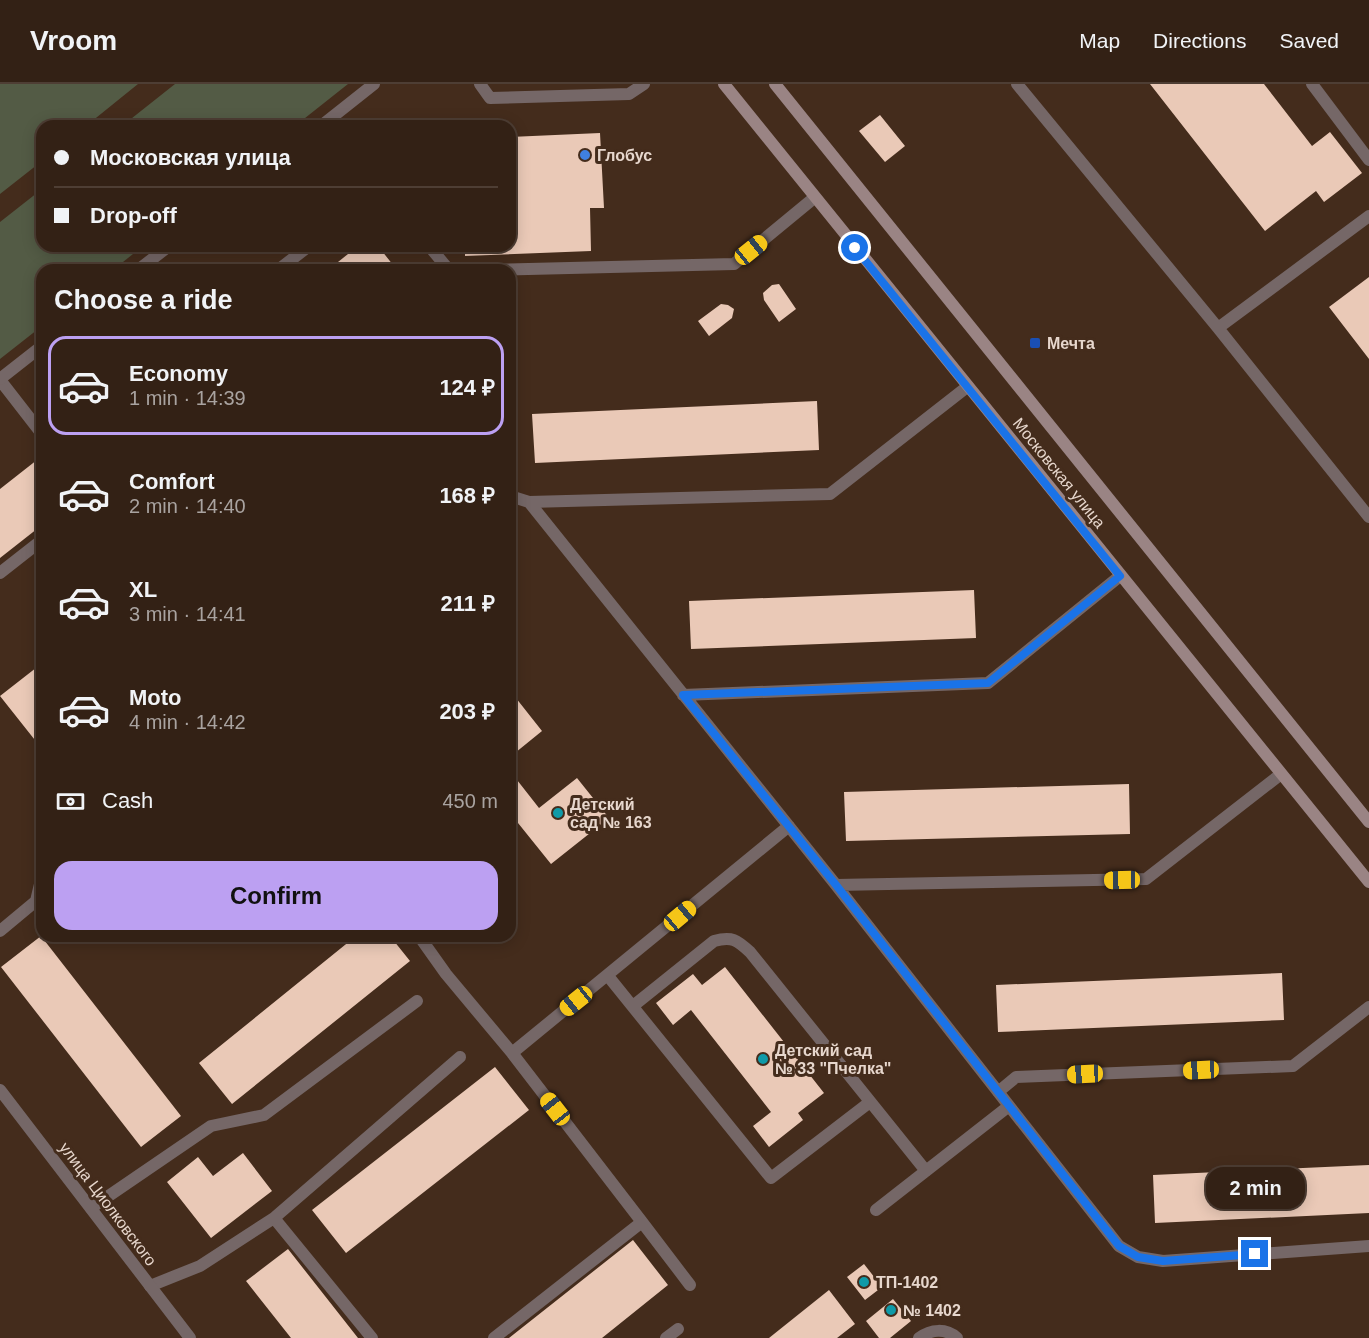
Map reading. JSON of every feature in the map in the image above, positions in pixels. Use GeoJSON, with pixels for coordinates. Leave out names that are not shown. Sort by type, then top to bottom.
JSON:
{"type":"FeatureCollection","features":[{"type":"Feature","properties":{"kind":"main road","name":"Московская улица"},"geometry":{"type":"LineString","coordinates":[[724,84],[1369,882]]}},
{"type":"Feature","properties":{"kind":"main road","name":"Московская улица"},"geometry":{"type":"LineString","coordinates":[[775,84],[1369,822]]}},
{"type":"Feature","properties":{"kind":"street"},"geometry":{"type":"LineString","coordinates":[[332,120],[374,84]]}},
{"type":"Feature","properties":{"kind":"street"},"geometry":{"type":"LineString","coordinates":[[480,84],[490,98],[630,94],[644,84]]}},
{"type":"Feature","properties":{"kind":"street"},"geometry":{"type":"LineString","coordinates":[[1017,84],[1218,328],[1369,517]]}},
{"type":"Feature","properties":{"kind":"street"},"geometry":{"type":"LineString","coordinates":[[1312,84],[1369,160]]}},
{"type":"Feature","properties":{"kind":"street"},"geometry":{"type":"LineString","coordinates":[[516,269],[734,264],[814,198]]}},
{"type":"Feature","properties":{"kind":"street"},"geometry":{"type":"LineString","coordinates":[[1218,328],[1369,216]]}},
{"type":"Feature","properties":{"kind":"street"},"geometry":{"type":"LineString","coordinates":[[146,264],[161,252]]}},
{"type":"Feature","properties":{"kind":"street"},"geometry":{"type":"LineString","coordinates":[[286,264],[301,252]]}},
{"type":"Feature","properties":{"kind":"street"},"geometry":{"type":"LineString","coordinates":[[434,252],[444,264]]}},
{"type":"Feature","properties":{"kind":"street"},"geometry":{"type":"LineString","coordinates":[[36,351],[0,379],[36,426]]}},
{"type":"Feature","properties":{"kind":"street"},"geometry":{"type":"LineString","coordinates":[[516,498],[529,502],[830,494],[967,387]]}},
{"type":"Feature","properties":{"kind":"street"},"geometry":{"type":"LineString","coordinates":[[529,502],[836,885],[1119,1246],[1138,1257],[1163,1261],[1369,1246]]}},
{"type":"Feature","properties":{"kind":"street"},"geometry":{"type":"LineString","coordinates":[[0,573],[36,545]]}},
{"type":"Feature","properties":{"kind":"street"},"geometry":{"type":"LineString","coordinates":[[683,695],[988,683],[1120,576]]}},
{"type":"Feature","properties":{"kind":"street"},"geometry":{"type":"LineString","coordinates":[[836,885],[1146,879],[1281,774]]}},
{"type":"Feature","properties":{"kind":"street"},"geometry":{"type":"LineString","coordinates":[[512,1053],[789,826]]}},
{"type":"Feature","properties":{"kind":"street"},"geometry":{"type":"LineString","coordinates":[[0,931],[36,901]]}},
{"type":"Feature","properties":{"kind":"street"},"geometry":{"type":"LineString","coordinates":[[633,1006],[714,941],[726,938],[739,942],[750,952],[926,1171]]}},
{"type":"Feature","properties":{"kind":"street"},"geometry":{"type":"LineString","coordinates":[[423,942],[446,974],[512,1053],[690,1286]]}},
{"type":"Feature","properties":{"kind":"street"},"geometry":{"type":"LineString","coordinates":[[608,976],[771,1178],[870,1102]]}},
{"type":"Feature","properties":{"kind":"street"},"geometry":{"type":"LineString","coordinates":[[91,1208],[211,1126],[264,1114],[417,1001]]}},
{"type":"Feature","properties":{"kind":"street"},"geometry":{"type":"LineString","coordinates":[[998,1092],[1016,1077],[1293,1066],[1369,1007]]}},
{"type":"Feature","properties":{"kind":"street"},"geometry":{"type":"LineString","coordinates":[[150,1286],[200,1266],[274,1218],[460,1057]]}},
{"type":"Feature","properties":{"kind":"street","name":"улица Циолковского"},"geometry":{"type":"LineString","coordinates":[[0,1090],[190,1338]]}},
{"type":"Feature","properties":{"kind":"street"},"geometry":{"type":"LineString","coordinates":[[876,1210],[1009,1106]]}},
{"type":"Feature","properties":{"kind":"street"},"geometry":{"type":"LineString","coordinates":[[274,1218],[372,1338]]}},
{"type":"Feature","properties":{"kind":"street"},"geometry":{"type":"LineString","coordinates":[[494,1338],[642,1222]]}},
{"type":"Feature","properties":{"kind":"street"},"geometry":{"type":"LineString","coordinates":[[666,1338],[678,1329]]}},
{"type":"Feature","properties":{"kind":"street"},"geometry":{"type":"LineString","coordinates":[[919,1338],[926,1333],[938,1330],[955,1335],[957,1338]]}},
{"type":"Feature","properties":{"kind":"green space"},"geometry":{"type":"Polygon","coordinates":[[[0,84],[138,84],[93,120],[36,120],[36,166],[0,194],[0,84]]]}},
{"type":"Feature","properties":{"kind":"green space"},"geometry":{"type":"Polygon","coordinates":[[[175,84],[348,84],[303,120],[130,120],[175,84]]]}},
{"type":"Feature","properties":{"kind":"green space"},"geometry":{"type":"Polygon","coordinates":[[[36,194],[36,252],[136,252],[120,264],[36,264],[36,331],[0,359],[0,222],[36,194]]]}},
{"type":"Feature","properties":{"kind":"building"},"geometry":{"type":"Polygon","coordinates":[[[1150,84],[1264,84],[1312,146],[1330,132],[1362,173],[1324,202],[1316,191],[1265,231],[1150,84]]]}},
{"type":"Feature","properties":{"kind":"building"},"geometry":{"type":"Polygon","coordinates":[[[880,115],[905,146],[885,162],[859,131],[880,115]]]}},
{"type":"Feature","properties":{"kind":"building"},"geometry":{"type":"Polygon","coordinates":[[[600,133],[604,208],[590,208],[591,251],[465,256],[465,252],[516,252],[516,137],[600,133]]]}},
{"type":"Feature","properties":{"kind":"building"},"geometry":{"type":"Polygon","coordinates":[[[350,252],[383,252],[392,264],[336,264],[350,252]]]}},
{"type":"Feature","properties":{"kind":"building"},"geometry":{"type":"Polygon","coordinates":[[[1369,277],[1369,359],[1329,307],[1369,277]]]}},
{"type":"Feature","properties":{"kind":"building"},"geometry":{"type":"Polygon","coordinates":[[[779,284],[796,309],[779,322],[764,300],[763,293],[772,285],[779,284]]]}},
{"type":"Feature","properties":{"kind":"building"},"geometry":{"type":"Polygon","coordinates":[[[721,304],[734,309],[732,318],[709,336],[698,321],[721,304]]]}},
{"type":"Feature","properties":{"kind":"building"},"geometry":{"type":"Polygon","coordinates":[[[817,401],[819,450],[535,463],[532,414],[817,401]]]}},
{"type":"Feature","properties":{"kind":"building"},"geometry":{"type":"Polygon","coordinates":[[[36,461],[36,530],[0,558],[0,489],[36,461]]]}},
{"type":"Feature","properties":{"kind":"building"},"geometry":{"type":"Polygon","coordinates":[[[974,590],[976,638],[691,649],[689,601],[974,590]]]}},
{"type":"Feature","properties":{"kind":"building"},"geometry":{"type":"Polygon","coordinates":[[[36,668],[36,741],[0,696],[36,668]]]}},
{"type":"Feature","properties":{"kind":"building"},"geometry":{"type":"Polygon","coordinates":[[[516,698],[542,731],[516,752],[516,698]]]}},
{"type":"Feature","properties":{"kind":"building","name":"Детский сад № 163"},"geometry":{"type":"Polygon","coordinates":[[[577,778],[609,818],[551,864],[518,823],[516,824],[516,779],[539,808],[577,778]]]}},
{"type":"Feature","properties":{"kind":"building"},"geometry":{"type":"Polygon","coordinates":[[[1129,784],[1130,834],[846,841],[844,792],[1129,784]]]}},
{"type":"Feature","properties":{"kind":"building"},"geometry":{"type":"Polygon","coordinates":[[[36,940],[36,942],[46,942],[181,1116],[141,1147],[1,967],[36,940]]]}},
{"type":"Feature","properties":{"kind":"building"},"geometry":{"type":"Polygon","coordinates":[[[349,942],[395,942],[410,961],[232,1104],[199,1063],[349,942]]]}},
{"type":"Feature","properties":{"kind":"building","name":"Детский сад № 33 \"Пчелка\""},"geometry":{"type":"Polygon","coordinates":[[[725,967],[824,1093],[798,1113],[803,1120],[769,1147],[753,1126],[771,1112],[691,1010],[673,1025],[656,1003],[693,974],[702,985],[725,967]]]}},
{"type":"Feature","properties":{"kind":"building"},"geometry":{"type":"Polygon","coordinates":[[[1282,973],[1284,1020],[998,1032],[996,985],[1282,973]]]}},
{"type":"Feature","properties":{"kind":"building"},"geometry":{"type":"Polygon","coordinates":[[[495,1067],[529,1110],[346,1253],[312,1210],[495,1067]]]}},
{"type":"Feature","properties":{"kind":"building"},"geometry":{"type":"Polygon","coordinates":[[[243,1153],[272,1191],[211,1238],[167,1182],[198,1157],[213,1176],[243,1153]]]}},
{"type":"Feature","properties":{"kind":"building"},"geometry":{"type":"Polygon","coordinates":[[[1369,1165],[1369,1213],[1155,1223],[1153,1175],[1369,1165]]]}},
{"type":"Feature","properties":{"kind":"building"},"geometry":{"type":"Polygon","coordinates":[[[633,1240],[668,1285],[602,1338],[509,1338],[633,1240]]]}},
{"type":"Feature","properties":{"kind":"building"},"geometry":{"type":"Polygon","coordinates":[[[288,1249],[358,1338],[291,1338],[246,1281],[288,1249]]]}},
{"type":"Feature","properties":{"kind":"building","name":"ТП-1402"},"geometry":{"type":"Polygon","coordinates":[[[864,1264],[882,1287],[865,1300],[847,1277],[864,1264]]]}},
{"type":"Feature","properties":{"kind":"building"},"geometry":{"type":"Polygon","coordinates":[[[829,1290],[855,1324],[837,1338],[769,1338],[829,1290]]]}},
{"type":"Feature","properties":{"kind":"building","name":"№ 1402"},"geometry":{"type":"Polygon","coordinates":[[[893,1299],[911,1321],[890,1338],[879,1338],[866,1321],[893,1299]]]}},
{"type":"Feature","properties":{"kind":"place","name":"Глобус"},"geometry":{"type":"Point","coordinates":[585,155]}},
{"type":"Feature","properties":{"kind":"place","name":"Мечта"},"geometry":{"type":"Point","coordinates":[1035,343]}},
{"type":"Feature","properties":{"kind":"place","name":"Детский сад № 163"},"geometry":{"type":"Point","coordinates":[558,813]}},
{"type":"Feature","properties":{"kind":"place","name":"Детский сад № 33 \"Пчелка\""},"geometry":{"type":"Point","coordinates":[763,1059]}},
{"type":"Feature","properties":{"kind":"place","name":"ТП-1402"},"geometry":{"type":"Point","coordinates":[864,1282]}},
{"type":"Feature","properties":{"kind":"place","name":"№ 1402"},"geometry":{"type":"Point","coordinates":[891,1310]}},
{"type":"Feature","properties":{"kind":"route"},"geometry":{"type":"LineString","coordinates":[[855,248],[1120,576],[988,683],[683,695],[836,885],[1119,1246],[1138,1257],[1163,1261],[1255,1254]]}}]}
